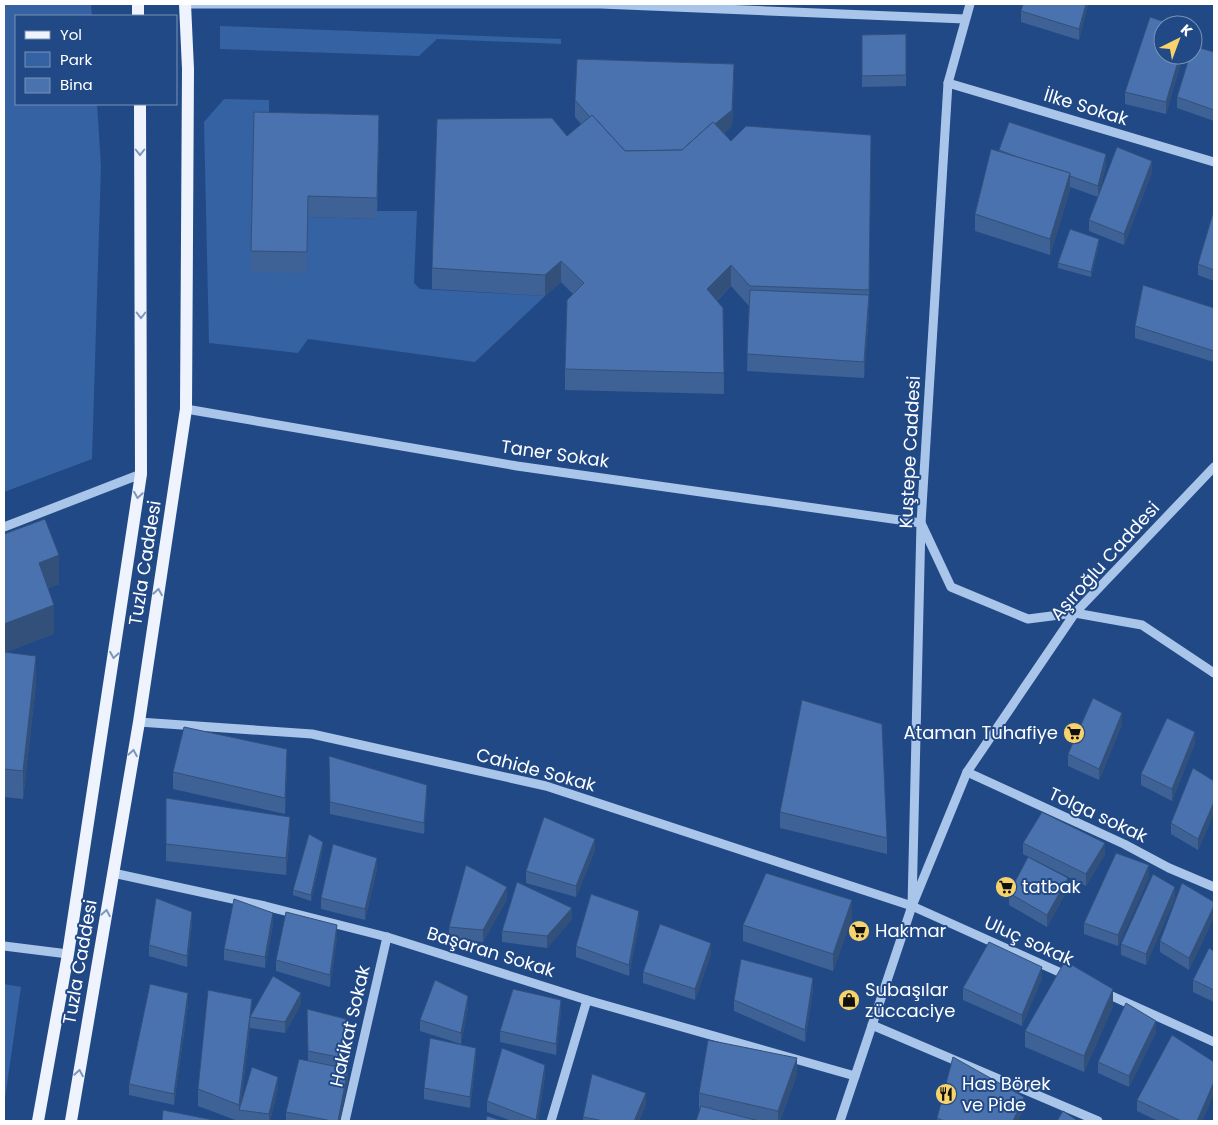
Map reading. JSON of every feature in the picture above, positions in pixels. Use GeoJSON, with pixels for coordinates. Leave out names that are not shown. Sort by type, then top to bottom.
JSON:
{"type":"FeatureCollection","features":[{"type":"Feature","properties":{"kind":"main road","name":"Tuzla Caddesi"},"geometry":{"type":"LineString","coordinates":[[71,1121],[139,722],[186,409],[188,69],[185,4]]}},
{"type":"Feature","properties":{"kind":"main road","name":"Tuzla Caddesi"},"geometry":{"type":"LineString","coordinates":[[38,1121],[68,954],[141,474],[140,105]]}},
{"type":"Feature","properties":{"kind":"street"},"geometry":{"type":"LineString","coordinates":[[185,4],[602,4],[965,19]]}},
{"type":"Feature","properties":{"kind":"street","name":"Kuştepe Caddesi"},"geometry":{"type":"LineString","coordinates":[[912,906],[921,523],[948,83],[970,4]]}},
{"type":"Feature","properties":{"kind":"street","name":"İlke Sokak"},"geometry":{"type":"LineString","coordinates":[[948,83],[1214,162]]}},
{"type":"Feature","properties":{"kind":"street","name":"Taner Sokak"},"geometry":{"type":"LineString","coordinates":[[186,409],[517,466],[921,523]]}},
{"type":"Feature","properties":{"kind":"street","name":"Aşıroğlu Caddesi"},"geometry":{"type":"LineString","coordinates":[[840,1121],[912,906],[967,772],[1075,612],[1214,467]]}},
{"type":"Feature","properties":{"kind":"street"},"geometry":{"type":"LineString","coordinates":[[4,527],[141,474]]}},
{"type":"Feature","properties":{"kind":"street"},"geometry":{"type":"LineString","coordinates":[[921,523],[951,587],[1028,619],[1075,612],[1142,625],[1214,673]]}},
{"type":"Feature","properties":{"kind":"street","name":"Cahide Sokak"},"geometry":{"type":"LineString","coordinates":[[139,722],[312,734],[546,786],[912,906]]}},
{"type":"Feature","properties":{"kind":"street","name":"Tolga sokak"},"geometry":{"type":"LineString","coordinates":[[967,772],[1124,844],[1169,868],[1214,887]]}},
{"type":"Feature","properties":{"kind":"street","name":"Başaran Sokak"},"geometry":{"type":"LineString","coordinates":[[113,874],[265,906],[387,938],[587,1000],[855,1076]]}},
{"type":"Feature","properties":{"kind":"street","name":"Uluç sokak"},"geometry":{"type":"LineString","coordinates":[[912,906],[1214,1042]]}},
{"type":"Feature","properties":{"kind":"street","name":"Hakikat Sokak"},"geometry":{"type":"LineString","coordinates":[[346,1121],[387,938]]}},
{"type":"Feature","properties":{"kind":"street"},"geometry":{"type":"LineString","coordinates":[[4,946],[68,954]]}},
{"type":"Feature","properties":{"kind":"street"},"geometry":{"type":"LineString","coordinates":[[551,1121],[587,1000]]}},
{"type":"Feature","properties":{"kind":"street"},"geometry":{"type":"LineString","coordinates":[[872,1025],[1098,1121]]}},
{"type":"Feature","properties":{"kind":"green space"},"geometry":{"type":"Polygon","coordinates":[[[4,4],[91,4],[92,15],[15,15],[15,105],[97,105],[101,166],[92,459],[4,492],[4,4]]]}},
{"type":"Feature","properties":{"kind":"green space"},"geometry":{"type":"Polygon","coordinates":[[[220,26],[561,39],[561,44],[437,39],[419,56],[220,49],[220,26]]]}},
{"type":"Feature","properties":{"kind":"green space"},"geometry":{"type":"Polygon","coordinates":[[[224,99],[269,100],[269,133],[308,217],[377,219],[377,211],[417,211],[414,283],[420,289],[545,296],[475,362],[308,339],[298,353],[209,343],[204,122],[224,99]]]}},
{"type":"Feature","properties":{"kind":"green space"},"geometry":{"type":"Polygon","coordinates":[[[4,984],[21,987],[4,1105],[4,984]]]}},
{"type":"Feature","properties":{"kind":"building"},"geometry":{"type":"Polygon","coordinates":[[[1023,4],[1086,4],[1079,29],[1021,11],[1023,4]]]}},
{"type":"Feature","properties":{"kind":"building"},"geometry":{"type":"Polygon","coordinates":[[[1150,17],[1153,18],[1153,65],[1177,65],[1166,102],[1125,92],[1150,17]]]}},
{"type":"Feature","properties":{"kind":"building"},"geometry":{"type":"Polygon","coordinates":[[[906,34],[906,75],[862,76],[862,35],[906,34]]]}},
{"type":"Feature","properties":{"kind":"building"},"geometry":{"type":"Polygon","coordinates":[[[1203,49],[1214,52],[1214,110],[1177,97],[1187,65],[1203,65],[1203,49]]]}},
{"type":"Feature","properties":{"kind":"building"},"geometry":{"type":"Polygon","coordinates":[[[577,59],[734,64],[732,110],[715,124],[713,122],[682,150],[625,151],[592,115],[590,117],[575,100],[577,59]]]}},
{"type":"Feature","properties":{"kind":"building"},"geometry":{"type":"Polygon","coordinates":[[[254,112],[379,115],[377,198],[308,196],[307,252],[251,251],[254,112]]]}},
{"type":"Feature","properties":{"kind":"building"},"geometry":{"type":"Polygon","coordinates":[[[592,115],[625,151],[682,150],[713,122],[731,141],[746,126],[871,135],[869,290],[750,286],[731,265],[707,289],[723,308],[724,373],[565,369],[567,300],[584,283],[561,261],[545,275],[432,268],[437,119],[552,118],[567,136],[592,115]]]}},
{"type":"Feature","properties":{"kind":"building"},"geometry":{"type":"Polygon","coordinates":[[[1009,122],[1106,154],[1098,186],[1070,176],[1070,173],[999,150],[1009,122]]]}},
{"type":"Feature","properties":{"kind":"building"},"geometry":{"type":"Polygon","coordinates":[[[1117,147],[1152,161],[1124,234],[1089,220],[1117,147]]]}},
{"type":"Feature","properties":{"kind":"building"},"geometry":{"type":"Polygon","coordinates":[[[991,149],[1070,173],[1050,239],[975,214],[991,149]]]}},
{"type":"Feature","properties":{"kind":"building"},"geometry":{"type":"Polygon","coordinates":[[[1214,210],[1214,270],[1198,264],[1214,210]]]}},
{"type":"Feature","properties":{"kind":"building"},"geometry":{"type":"Polygon","coordinates":[[[1070,229],[1099,239],[1091,272],[1058,263],[1070,229]]]}},
{"type":"Feature","properties":{"kind":"building"},"geometry":{"type":"Polygon","coordinates":[[[1143,285],[1214,308],[1214,351],[1135,326],[1143,285]]]}},
{"type":"Feature","properties":{"kind":"building"},"geometry":{"type":"Polygon","coordinates":[[[750,290],[869,295],[864,362],[747,354],[750,290]]]}},
{"type":"Feature","properties":{"kind":"building"},"geometry":{"type":"Polygon","coordinates":[[[45,519],[59,555],[39,563],[54,605],[4,624],[4,534],[45,519]]]}},
{"type":"Feature","properties":{"kind":"building"},"geometry":{"type":"Polygon","coordinates":[[[4,652],[36,656],[23,771],[4,769],[4,652]]]}},
{"type":"Feature","properties":{"kind":"building"},"geometry":{"type":"Polygon","coordinates":[[[1093,698],[1122,713],[1099,769],[1068,754],[1093,698]]]}},
{"type":"Feature","properties":{"kind":"building"},"geometry":{"type":"Polygon","coordinates":[[[802,700],[882,724],[887,838],[780,812],[802,700]]]}},
{"type":"Feature","properties":{"kind":"building"},"geometry":{"type":"Polygon","coordinates":[[[1167,718],[1195,732],[1172,789],[1141,774],[1167,718]]]}},
{"type":"Feature","properties":{"kind":"building"},"geometry":{"type":"Polygon","coordinates":[[[184,727],[287,749],[285,798],[173,772],[184,727]]]}},
{"type":"Feature","properties":{"kind":"building"},"geometry":{"type":"Polygon","coordinates":[[[329,756],[427,785],[424,823],[330,802],[329,756]]]}},
{"type":"Feature","properties":{"kind":"building"},"geometry":{"type":"Polygon","coordinates":[[[1193,768],[1214,781],[1214,802],[1198,839],[1171,823],[1193,768]]]}},
{"type":"Feature","properties":{"kind":"building"},"geometry":{"type":"Polygon","coordinates":[[[166,798],[290,817],[286,858],[166,844],[166,798]]]}},
{"type":"Feature","properties":{"kind":"building"},"geometry":{"type":"Polygon","coordinates":[[[1042,812],[1105,843],[1086,874],[1023,843],[1042,812]]]}},
{"type":"Feature","properties":{"kind":"building"},"geometry":{"type":"Polygon","coordinates":[[[544,817],[595,839],[576,886],[526,871],[544,817]]]}},
{"type":"Feature","properties":{"kind":"building"},"geometry":{"type":"Polygon","coordinates":[[[309,834],[323,842],[311,895],[293,890],[309,834]]]}},
{"type":"Feature","properties":{"kind":"building"},"geometry":{"type":"Polygon","coordinates":[[[333,844],[377,858],[365,909],[321,898],[333,844]]]}},
{"type":"Feature","properties":{"kind":"building"},"geometry":{"type":"Polygon","coordinates":[[[1116,853],[1149,865],[1118,935],[1084,923],[1116,853]]]}},
{"type":"Feature","properties":{"kind":"building"},"geometry":{"type":"Polygon","coordinates":[[[1028,857],[1068,878],[1047,915],[1009,893],[1028,857]]]}},
{"type":"Feature","properties":{"kind":"building"},"geometry":{"type":"Polygon","coordinates":[[[466,865],[507,887],[483,930],[449,927],[466,865]]]}},
{"type":"Feature","properties":{"kind":"building"},"geometry":{"type":"Polygon","coordinates":[[[766,873],[852,900],[833,954],[743,925],[766,873]]]}},
{"type":"Feature","properties":{"kind":"building"},"geometry":{"type":"Polygon","coordinates":[[[1153,874],[1175,887],[1146,954],[1121,944],[1153,874]]]}},
{"type":"Feature","properties":{"kind":"building"},"geometry":{"type":"Polygon","coordinates":[[[517,882],[572,908],[547,936],[502,931],[517,882]]]}},
{"type":"Feature","properties":{"kind":"building"},"geometry":{"type":"Polygon","coordinates":[[[1182,883],[1214,902],[1214,906],[1189,958],[1160,941],[1182,883]]]}},
{"type":"Feature","properties":{"kind":"building"},"geometry":{"type":"Polygon","coordinates":[[[591,894],[639,911],[629,965],[576,946],[591,894]]]}},
{"type":"Feature","properties":{"kind":"building"},"geometry":{"type":"Polygon","coordinates":[[[156,898],[192,912],[187,956],[149,945],[156,898]]]}},
{"type":"Feature","properties":{"kind":"building"},"geometry":{"type":"Polygon","coordinates":[[[234,899],[273,913],[265,957],[224,949],[234,899]]]}},
{"type":"Feature","properties":{"kind":"building"},"geometry":{"type":"Polygon","coordinates":[[[286,912],[337,925],[330,975],[276,960],[286,912]]]}},
{"type":"Feature","properties":{"kind":"building"},"geometry":{"type":"Polygon","coordinates":[[[660,924],[711,943],[695,989],[643,972],[660,924]]]}},
{"type":"Feature","properties":{"kind":"building"},"geometry":{"type":"Polygon","coordinates":[[[989,942],[1042,967],[1022,1015],[963,988],[989,942]]]}},
{"type":"Feature","properties":{"kind":"building"},"geometry":{"type":"Polygon","coordinates":[[[1209,948],[1214,951],[1214,990],[1193,980],[1209,948]]]}},
{"type":"Feature","properties":{"kind":"building"},"geometry":{"type":"Polygon","coordinates":[[[741,959],[813,978],[805,1030],[734,1000],[741,959]]]}},
{"type":"Feature","properties":{"kind":"building"},"geometry":{"type":"Polygon","coordinates":[[[1065,961],[1113,989],[1084,1056],[1025,1031],[1065,961]]]}},
{"type":"Feature","properties":{"kind":"building"},"geometry":{"type":"Polygon","coordinates":[[[273,976],[301,993],[285,1022],[250,1017],[273,976]]]}},
{"type":"Feature","properties":{"kind":"building"},"geometry":{"type":"Polygon","coordinates":[[[435,980],[468,996],[461,1033],[420,1020],[435,980]]]}},
{"type":"Feature","properties":{"kind":"building"},"geometry":{"type":"Polygon","coordinates":[[[150,984],[188,993],[174,1094],[129,1084],[150,984]]]}},
{"type":"Feature","properties":{"kind":"building"},"geometry":{"type":"Polygon","coordinates":[[[513,989],[561,1000],[556,1044],[500,1031],[513,989]]]}},
{"type":"Feature","properties":{"kind":"building"},"geometry":{"type":"Polygon","coordinates":[[[208,990],[252,999],[239,1105],[198,1089],[208,990]]]}},
{"type":"Feature","properties":{"kind":"building"},"geometry":{"type":"Polygon","coordinates":[[[1126,1003],[1156,1021],[1129,1076],[1098,1062],[1126,1003]]]}},
{"type":"Feature","properties":{"kind":"building"},"geometry":{"type":"Polygon","coordinates":[[[307,1009],[346,1019],[343,1058],[308,1051],[307,1009]]]}},
{"type":"Feature","properties":{"kind":"building"},"geometry":{"type":"Polygon","coordinates":[[[1172,1035],[1214,1062],[1214,1082],[1197,1121],[1181,1121],[1137,1100],[1172,1035]]]}},
{"type":"Feature","properties":{"kind":"building"},"geometry":{"type":"Polygon","coordinates":[[[430,1038],[476,1048],[470,1097],[424,1088],[430,1038]]]}},
{"type":"Feature","properties":{"kind":"building"},"geometry":{"type":"Polygon","coordinates":[[[708,1040],[797,1058],[778,1111],[699,1093],[708,1040]]]}},
{"type":"Feature","properties":{"kind":"building"},"geometry":{"type":"Polygon","coordinates":[[[502,1048],[545,1065],[536,1120],[487,1101],[502,1048]]]}},
{"type":"Feature","properties":{"kind":"building"},"geometry":{"type":"Polygon","coordinates":[[[953,1057],[1024,1097],[1013,1121],[944,1121],[937,1118],[953,1057]]]}},
{"type":"Feature","properties":{"kind":"building"},"geometry":{"type":"Polygon","coordinates":[[[299,1059],[348,1069],[338,1121],[286,1112],[299,1059]]]}},
{"type":"Feature","properties":{"kind":"building"},"geometry":{"type":"Polygon","coordinates":[[[252,1067],[278,1077],[269,1114],[239,1110],[252,1067]]]}},
{"type":"Feature","properties":{"kind":"building"},"geometry":{"type":"Polygon","coordinates":[[[592,1074],[646,1093],[634,1121],[604,1121],[583,1117],[592,1074]]]}},
{"type":"Feature","properties":{"kind":"building"},"geometry":{"type":"Polygon","coordinates":[[[701,1106],[759,1121],[696,1121],[701,1106]]]}},
{"type":"Feature","properties":{"kind":"building"},"geometry":{"type":"Polygon","coordinates":[[[163,1110],[218,1121],[162,1121],[163,1110]]]}},
{"type":"Feature","properties":{"kind":"building"},"geometry":{"type":"Polygon","coordinates":[[[1063,1111],[1078,1121],[1057,1121],[1063,1111]]]}},
{"type":"Feature","properties":{"kind":"building"},"geometry":{"type":"Polygon","coordinates":[[[487,1116],[503,1121],[486,1121],[487,1116]]]}},
{"type":"Feature","properties":{"kind":"place","name":"Ataman Tuhafiye"},"geometry":{"type":"Point","coordinates":[1074,733]}},
{"type":"Feature","properties":{"kind":"place","name":"tatbak"},"geometry":{"type":"Point","coordinates":[1006,887]}},
{"type":"Feature","properties":{"kind":"place","name":"Hakmar"},"geometry":{"type":"Point","coordinates":[859,931]}},
{"type":"Feature","properties":{"kind":"place","name":"Subaşılar züccaciye"},"geometry":{"type":"Point","coordinates":[849,1000]}},
{"type":"Feature","properties":{"kind":"place","name":"Has Börek ve Pide"},"geometry":{"type":"Point","coordinates":[946,1094]}}]}
